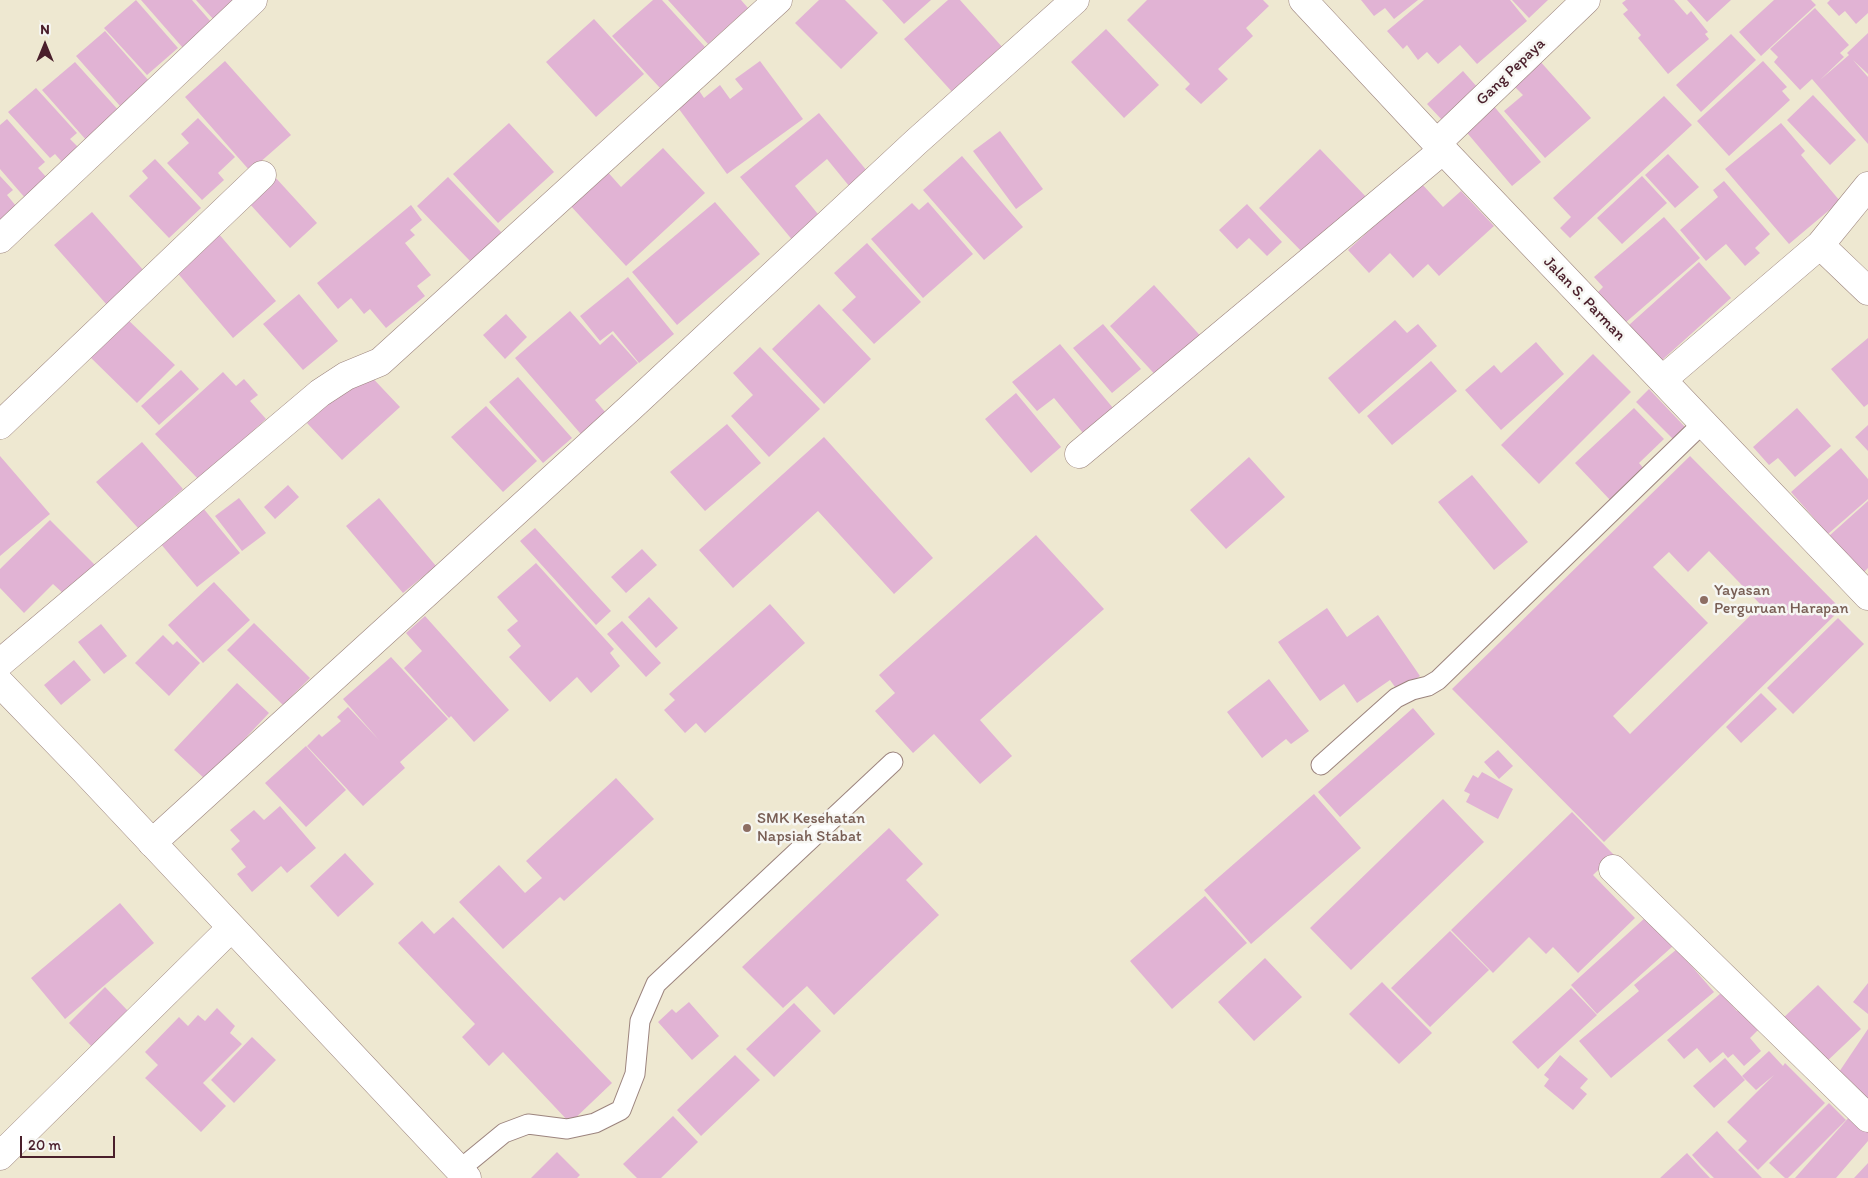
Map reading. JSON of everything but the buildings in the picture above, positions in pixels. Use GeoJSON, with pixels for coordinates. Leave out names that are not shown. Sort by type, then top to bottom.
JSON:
{"type":"FeatureCollection","features":[{"type":"Feature","properties":{"kind":"street"},"geometry":{"type":"LineString","coordinates":[[0,239],[253,0]]}},
{"type":"Feature","properties":{"kind":"street"},"geometry":{"type":"LineString","coordinates":[[0,663],[320,393],[346,376],[380,362],[778,0]]}},
{"type":"Feature","properties":{"kind":"street"},"geometry":{"type":"LineString","coordinates":[[152,843],[630,408],[916,142],[1075,0]]}},
{"type":"Feature","properties":{"kind":"street","name":"Jalan S. Parman"},"geometry":{"type":"LineString","coordinates":[[1303,0],[1702,424],[1868,596]]}},
{"type":"Feature","properties":{"kind":"street","name":"Gang Pepaya"},"geometry":{"type":"LineString","coordinates":[[1079,454],[1440,147],[1586,0]]}},
{"type":"Feature","properties":{"kind":"street"},"geometry":{"type":"LineString","coordinates":[[0,425],[262,175]]}},
{"type":"Feature","properties":{"kind":"street"},"geometry":{"type":"LineString","coordinates":[[1662,380],[1820,245],[1868,186]]}},
{"type":"Feature","properties":{"kind":"street"},"geometry":{"type":"LineString","coordinates":[[1820,245],[1868,291]]}},
{"type":"Feature","properties":{"kind":"street"},"geometry":{"type":"LineString","coordinates":[[0,683],[463,1174]]}},
{"type":"Feature","properties":{"kind":"street"},"geometry":{"type":"LineString","coordinates":[[1613,869],[1868,1118]]}},
{"type":"Feature","properties":{"kind":"street"},"geometry":{"type":"LineString","coordinates":[[0,1156],[231,928]]}},
{"type":"Feature","properties":{"kind":"lane"},"geometry":{"type":"LineString","coordinates":[[1321,765],[1396,698],[1412,690],[1428,686],[1438,680],[1702,424]]}},
{"type":"Feature","properties":{"kind":"lane"},"geometry":{"type":"LineString","coordinates":[[463,1174],[504,1133],[528,1124],[567,1129],[595,1123],[621,1110],[635,1074],[640,1021],[656,984],[892,762]]}},
{"type":"Feature","properties":{"kind":"place","name":"Yayasan Perguruan Harapan"},"geometry":{"type":"Point","coordinates":[1704,600]}},
{"type":"Feature","properties":{"kind":"place","name":"SMK Kesehatan Napsiah Stabat"},"geometry":{"type":"Point","coordinates":[747,828]}}]}
